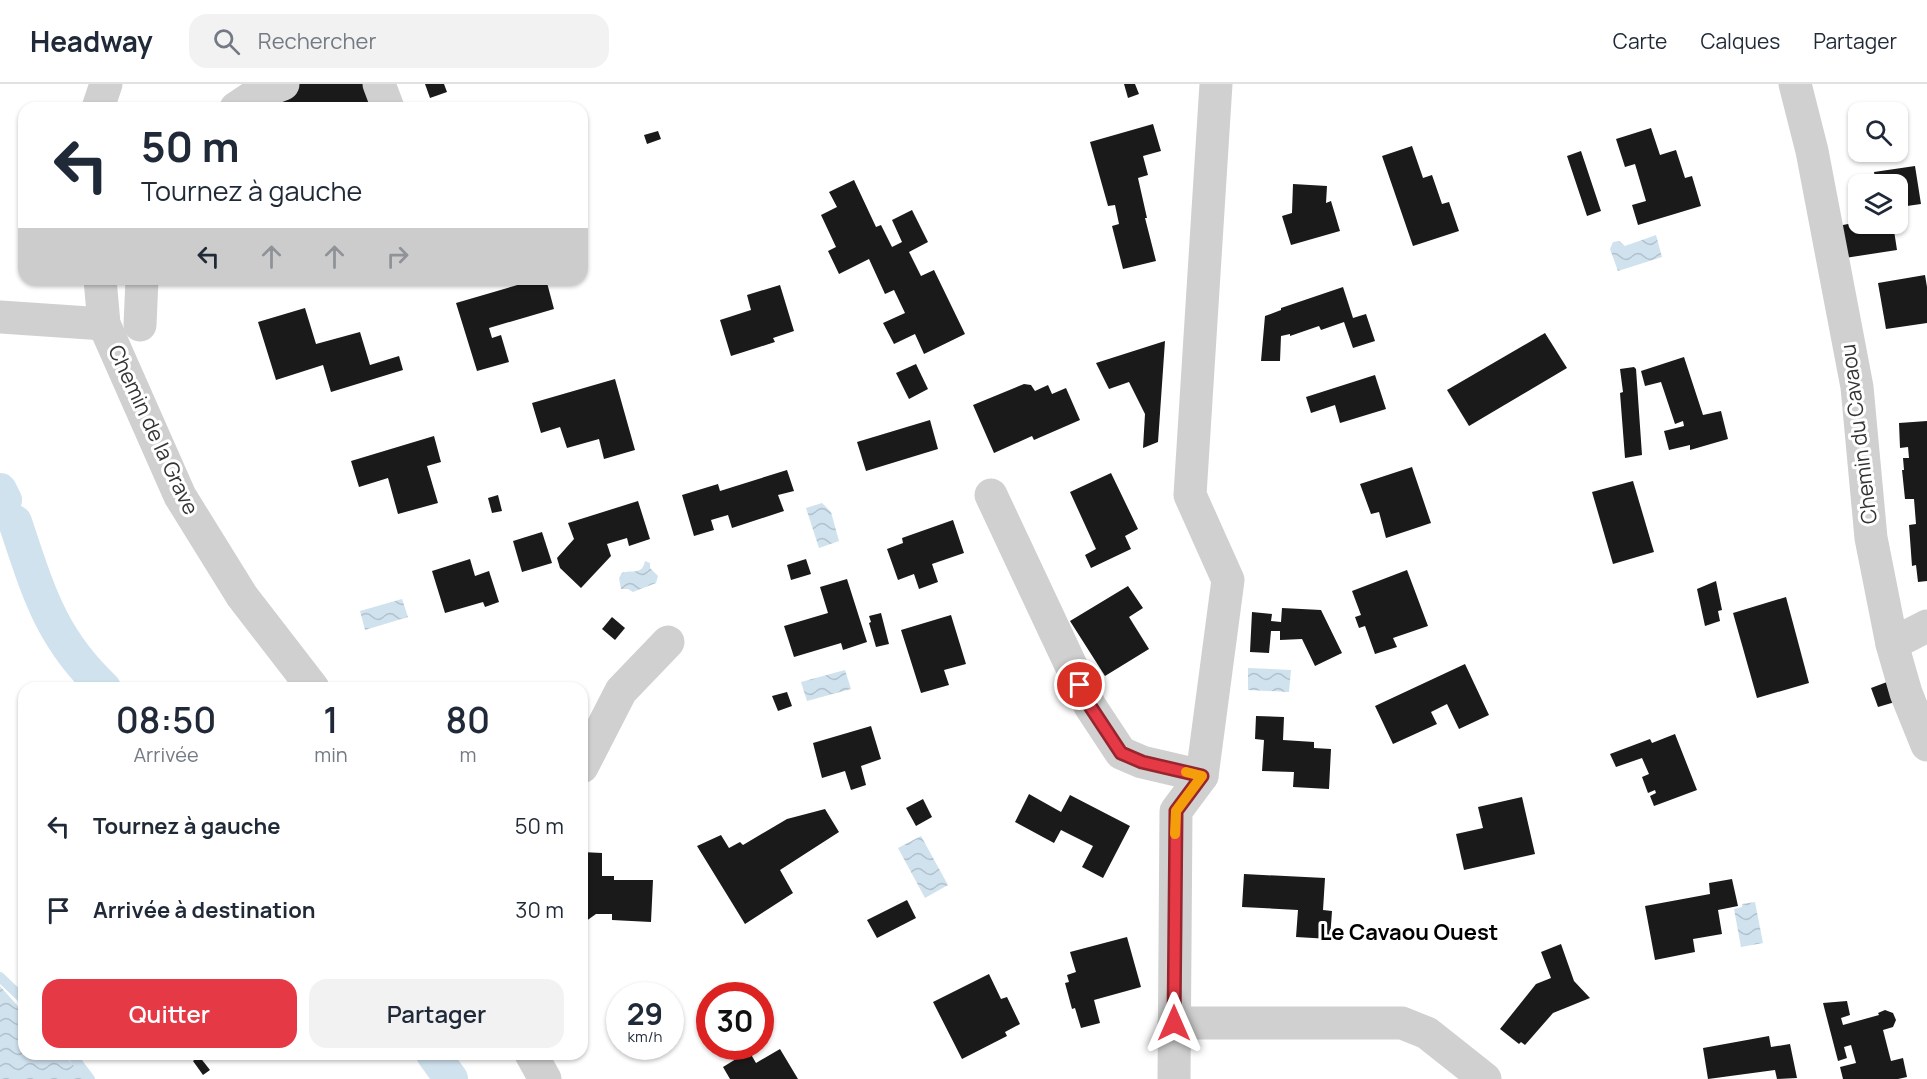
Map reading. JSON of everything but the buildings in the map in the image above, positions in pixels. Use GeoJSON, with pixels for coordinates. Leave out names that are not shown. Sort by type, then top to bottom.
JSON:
{"type":"FeatureCollection","features":[{"type":"Feature","properties":{"kind":"street"},"geometry":{"type":"LineString","coordinates":[[100,102],[106,84]]}},
{"type":"Feature","properties":{"kind":"street"},"geometry":{"type":"LineString","coordinates":[[245,102],[257,94],[283,84]]}},
{"type":"Feature","properties":{"kind":"street"},"geometry":{"type":"LineString","coordinates":[[379,84],[386,102]]}},
{"type":"Feature","properties":{"kind":"street"},"geometry":{"type":"LineString","coordinates":[[1174,1079],[1176,811],[1202,776],[1228,580],[1190,495],[1216,84]]}},
{"type":"Feature","properties":{"kind":"street","name":"Chemin du Cavaou"},"geometry":{"type":"LineString","coordinates":[[1795,84],[1812,150],[1857,387],[1870,538],[1892,644],[1906,693],[1927,745]]}},
{"type":"Feature","properties":{"kind":"street","name":"Chemin de la Grave"},"geometry":{"type":"LineString","coordinates":[[101,285],[104,324],[180,496],[242,596],[309,682]]}},
{"type":"Feature","properties":{"kind":"street"},"geometry":{"type":"LineString","coordinates":[[140,325],[142,285]]}},
{"type":"Feature","properties":{"kind":"street"},"geometry":{"type":"LineString","coordinates":[[0,317],[104,324]]}},
{"type":"Feature","properties":{"kind":"street"},"geometry":{"type":"LineString","coordinates":[[991,495],[1090,706],[1121,753],[1142,762],[1202,776]]}},
{"type":"Feature","properties":{"kind":"street"},"geometry":{"type":"LineString","coordinates":[[1892,644],[1927,626]]}},
{"type":"Feature","properties":{"kind":"street"},"geometry":{"type":"LineString","coordinates":[[588,755],[621,691],[668,642]]}},
{"type":"Feature","properties":{"kind":"street"},"geometry":{"type":"LineString","coordinates":[[1174,1023],[1402,1023],[1427,1033],[1485,1079]]}},
{"type":"Feature","properties":{"kind":"street"},"geometry":{"type":"LineString","coordinates":[[534,1060],[545,1079]]}},
{"type":"Feature","properties":{"kind":"water"},"geometry":{"type":"Polygon","coordinates":[[[1656,235],[1662,257],[1618,271],[1610,249],[1613,242],[1619,241],[1625,246],[1656,235]]]}},
{"type":"Feature","properties":{"kind":"water"},"geometry":{"type":"Polygon","coordinates":[[[822,503],[831,512],[839,541],[819,548],[806,508],[822,503]]]}},
{"type":"Feature","properties":{"kind":"water"},"geometry":{"type":"Polygon","coordinates":[[[645,561],[650,563],[650,568],[658,576],[656,583],[633,592],[621,589],[619,578],[622,573],[642,569],[645,561]]]}},
{"type":"Feature","properties":{"kind":"water"},"geometry":{"type":"Polygon","coordinates":[[[402,599],[408,617],[365,630],[360,611],[402,599]]]}},
{"type":"Feature","properties":{"kind":"water"},"geometry":{"type":"Polygon","coordinates":[[[1248,668],[1291,670],[1289,692],[1248,690],[1248,668]]]}},
{"type":"Feature","properties":{"kind":"water"},"geometry":{"type":"Polygon","coordinates":[[[845,670],[851,689],[807,701],[801,682],[845,670]]]}},
{"type":"Feature","properties":{"kind":"water"},"geometry":{"type":"Polygon","coordinates":[[[921,836],[948,885],[925,898],[898,848],[921,836]]]}},
{"type":"Feature","properties":{"kind":"water"},"geometry":{"type":"Polygon","coordinates":[[[1755,902],[1763,943],[1741,947],[1734,909],[1742,907],[1742,904],[1755,902]]]}},
{"type":"Feature","properties":{"kind":"water"},"geometry":{"type":"Polygon","coordinates":[[[0,986],[18,1006],[18,1060],[68,1060],[88,1079],[0,1079],[0,986]]]}},
{"type":"Feature","properties":{"kind":"waterway"},"geometry":{"type":"LineString","coordinates":[[0,490],[5,500]]}},
{"type":"Feature","properties":{"kind":"waterway"},"geometry":{"type":"LineString","coordinates":[[15,522],[39,591],[58,631],[98,682]]}},
{"type":"Feature","properties":{"kind":"waterway"},"geometry":{"type":"LineString","coordinates":[[0,977],[18,994]]}},
{"type":"Feature","properties":{"kind":"waterway"},"geometry":{"type":"LineString","coordinates":[[76,1060],[90,1079]]}},
{"type":"Feature","properties":{"kind":"waterway"},"geometry":{"type":"LineString","coordinates":[[437,1060],[451,1079]]}},
{"type":"Feature","properties":{"kind":"slow traffic"},"geometry":{"type":"LineString","coordinates":[[1175,834],[1176,811],[1202,776],[1186,772]]}},
{"type":"Feature","properties":{"kind":"district","name":"Le Cavaou Ouest"},"geometry":{"type":"Point","coordinates":[1409,932]}},
{"type":"Feature","properties":{"kind":"route"},"geometry":{"type":"LineString","coordinates":[[1080,685],[1090,706],[1121,753],[1142,762],[1202,776],[1176,811],[1174,1023]]}}]}
